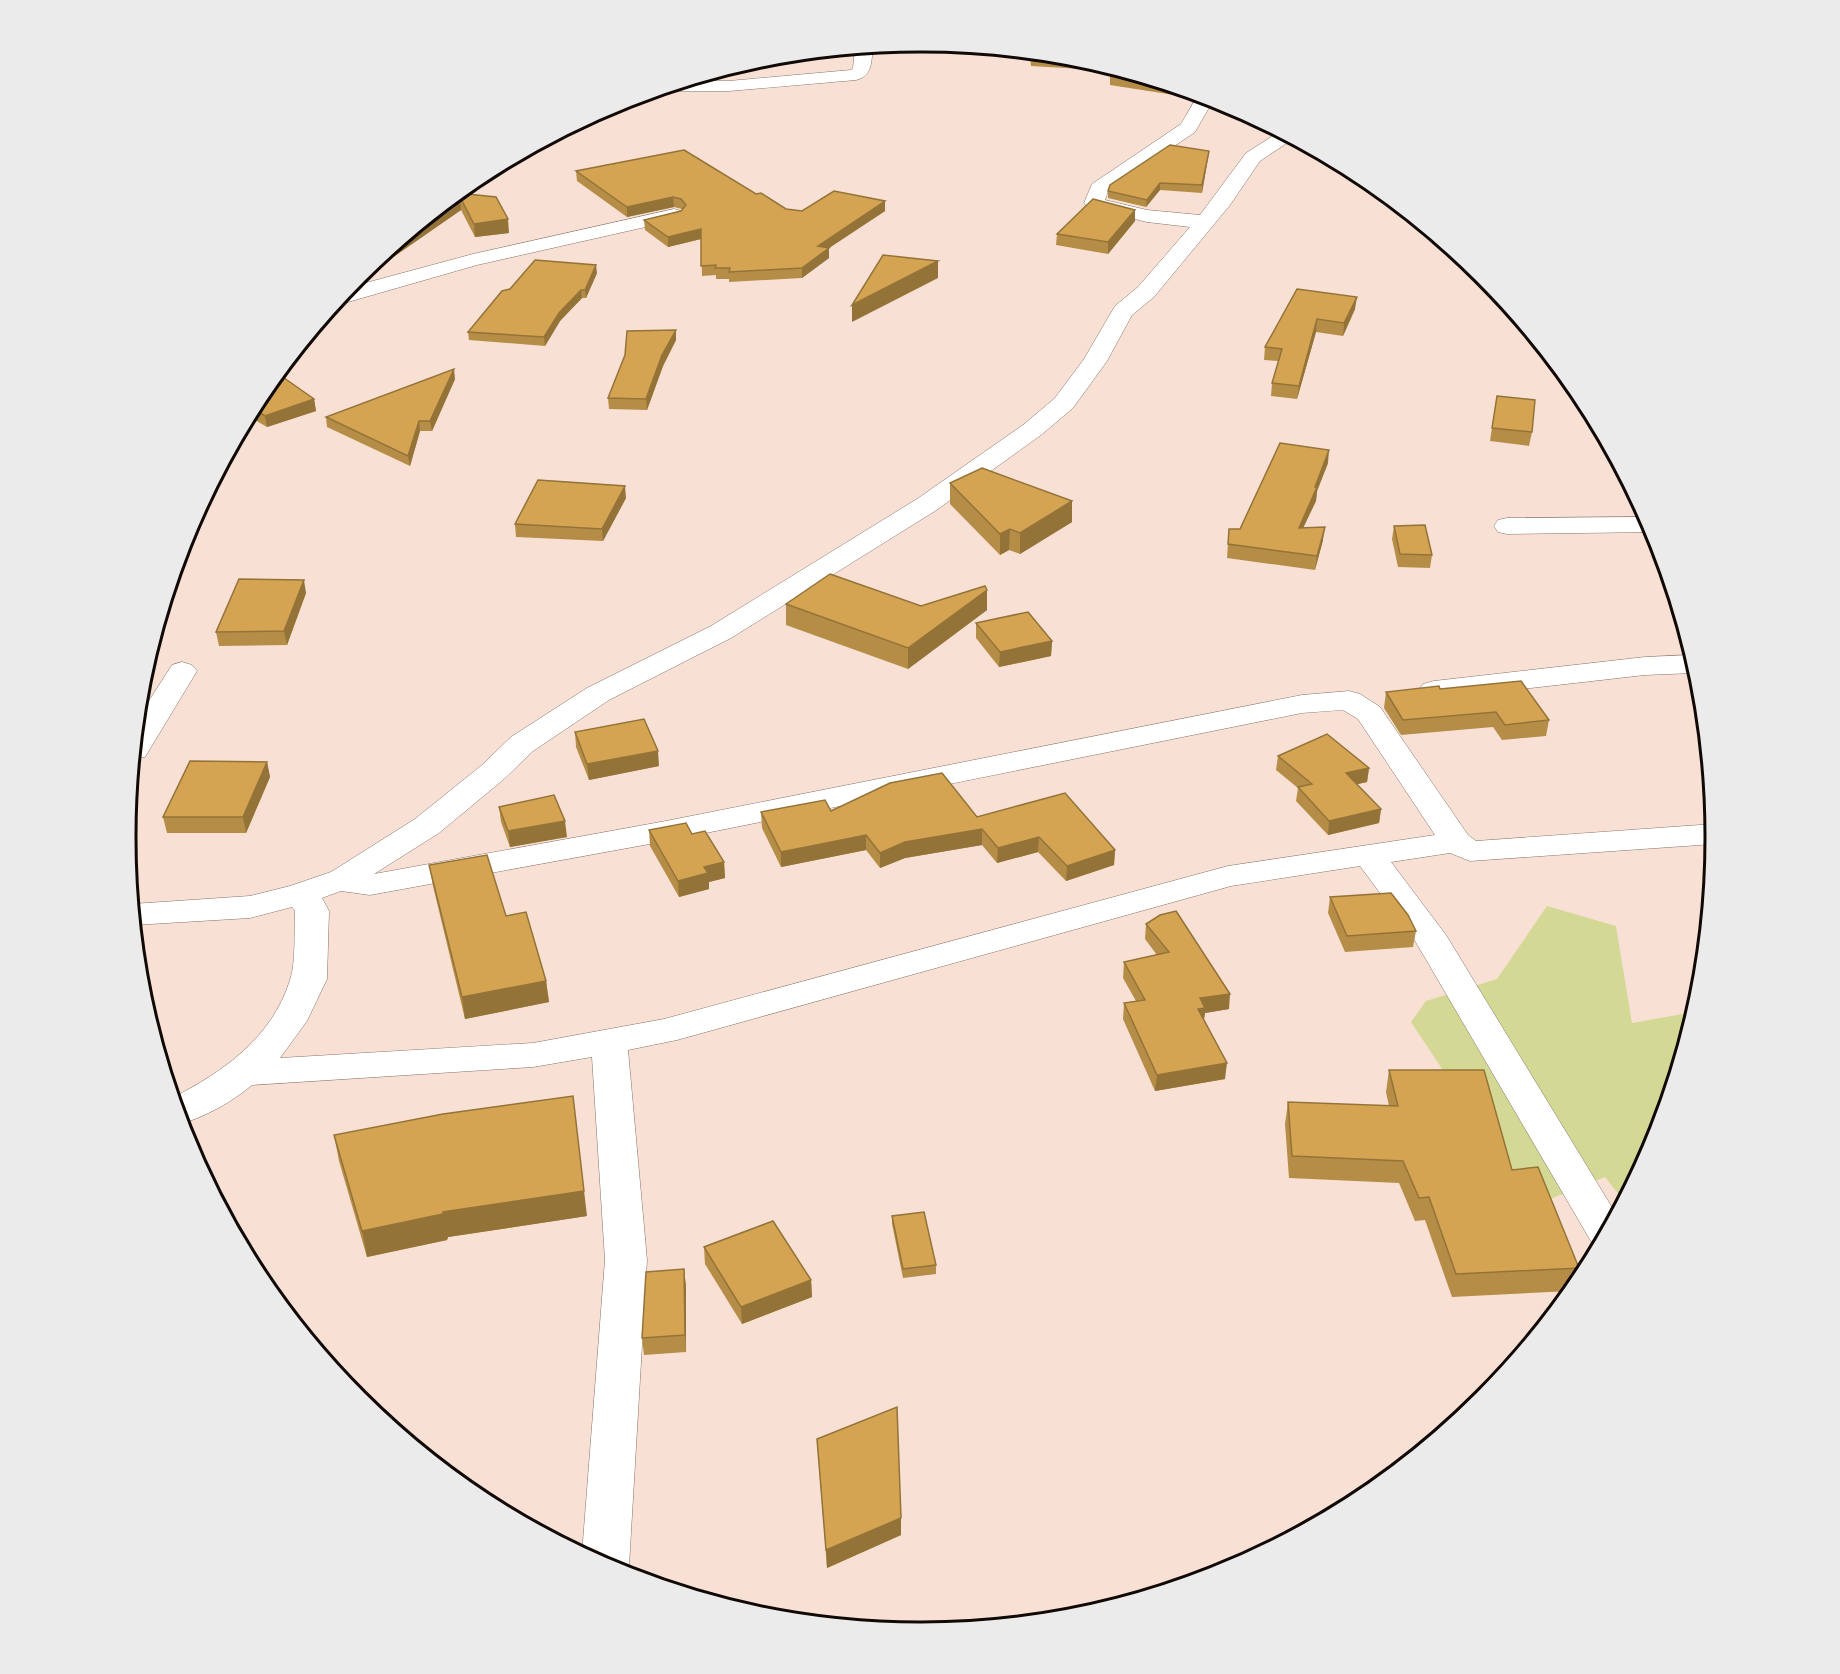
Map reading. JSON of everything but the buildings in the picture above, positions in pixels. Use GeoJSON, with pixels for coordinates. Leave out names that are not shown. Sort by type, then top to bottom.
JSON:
{"type":"FeatureCollection","features":[{"type":"Feature","properties":{"kind":"street"},"geometry":{"type":"LineString","coordinates":[[694,86],[729,86],[856,75],[862,69],[863,55]]}},
{"type":"Feature","properties":{"kind":"street"},"geometry":{"type":"LineString","coordinates":[[1201,105],[1188,128],[1099,188],[1094,203],[1147,216],[1204,222]]}},
{"type":"Feature","properties":{"kind":"street"},"geometry":{"type":"LineString","coordinates":[[140,914],[250,907],[302,894],[343,879],[427,826],[493,772],[522,744],[598,694],[721,632],[927,504],[1032,430],[1064,403],[1095,361],[1123,311],[1146,292],[1223,201],[1253,156],[1279,140]]}},
{"type":"Feature","properties":{"kind":"street"},"geometry":{"type":"LineString","coordinates":[[355,293],[473,260],[674,215]]}},
{"type":"Feature","properties":{"kind":"street"},"geometry":{"type":"LineString","coordinates":[[1507,526],[1640,525]]}},
{"type":"Feature","properties":{"kind":"street"},"geometry":{"type":"LineString","coordinates":[[343,879],[353,884],[370,885],[424,876],[666,831],[1302,704],[1645,666],[1685,664]]}},
{"type":"Feature","properties":{"kind":"street"},"geometry":{"type":"LineString","coordinates":[[142,737],[182,670]]}},
{"type":"Feature","properties":{"kind":"street"},"geometry":{"type":"LineString","coordinates":[[1349,700],[1370,713],[1456,842],[1470,851],[1705,835]]}},
{"type":"Feature","properties":{"kind":"street"},"geometry":{"type":"LineString","coordinates":[[242,1073],[533,1055],[664,1031],[1228,876],[1456,842]]}},
{"type":"Feature","properties":{"kind":"street"},"geometry":{"type":"LineString","coordinates":[[1370,855],[1429,935],[1602,1224]]}},
{"type":"Feature","properties":{"kind":"street"},"geometry":{"type":"LineString","coordinates":[[184,1108],[225,1087],[259,1059],[289,1021],[309,979],[312,911],[302,894]]}},
{"type":"Feature","properties":{"kind":"street"},"geometry":{"type":"LineString","coordinates":[[599,1552],[626,1260],[609,1041]]}},
{"type":"Feature","properties":{"kind":"green space"},"geometry":{"type":"Polygon","coordinates":[[[1547,906],[1616,926],[1632,1023],[1684,1014],[1663,1089],[1645,1137],[1618,1194],[1605,1177],[1533,1206],[1411,1022],[1426,1001],[1497,979],[1547,906]]]}}]}
